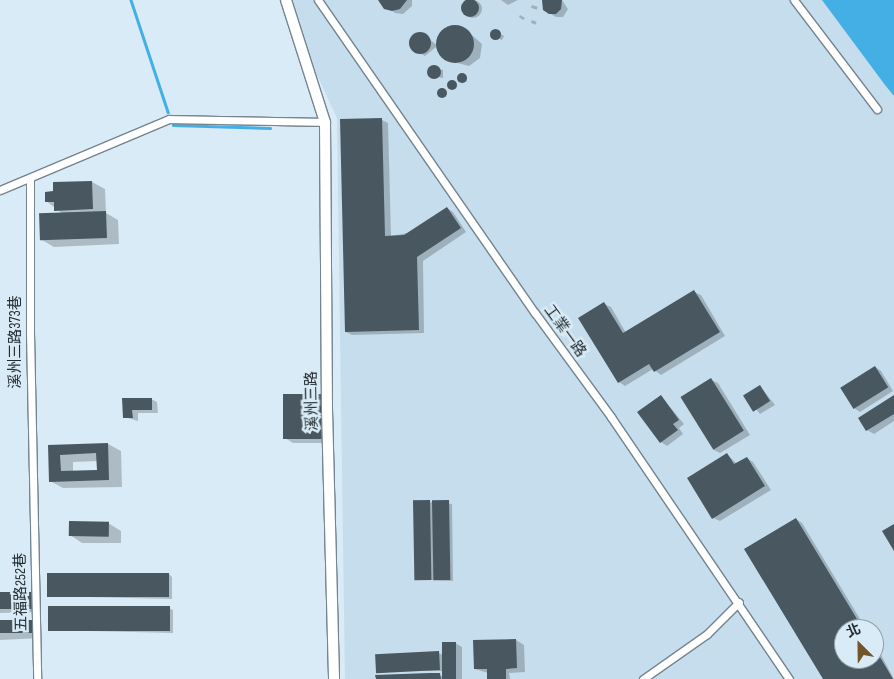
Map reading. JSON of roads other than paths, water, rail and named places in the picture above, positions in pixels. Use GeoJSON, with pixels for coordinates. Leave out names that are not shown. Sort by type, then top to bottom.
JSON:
{"type":"FeatureCollection","features":[{"type":"Feature","properties":{"kind":"street","name":"溪州三路"},"geometry":{"type":"LineString","coordinates":[[286,0],[325,122],[327,410],[334,679]]}},
{"type":"Feature","properties":{"kind":"street","name":"工業一路"},"geometry":{"type":"LineString","coordinates":[[318,0],[739,602],[789,679]]}},
{"type":"Feature","properties":{"kind":"street"},"geometry":{"type":"LineString","coordinates":[[794,0],[877,108]]}},
{"type":"Feature","properties":{"kind":"street"},"geometry":{"type":"LineString","coordinates":[[0,190],[169,119],[325,122]]}},
{"type":"Feature","properties":{"kind":"street","name":"溪州三路373巷"},"geometry":{"type":"LineString","coordinates":[[30,179],[33,505]]}},
{"type":"Feature","properties":{"kind":"street","name":"五福路252巷"},"geometry":{"type":"LineString","coordinates":[[33,505],[37,679]]}},
{"type":"Feature","properties":{"kind":"street"},"geometry":{"type":"LineString","coordinates":[[643,679],[707,634],[739,602]]}},
{"type":"Feature","properties":{"kind":"water"},"geometry":{"type":"Polygon","coordinates":[[[822,0],[894,0],[894,96],[885,85],[822,0]]]}},
{"type":"Feature","properties":{"kind":"waterway"},"geometry":{"type":"LineString","coordinates":[[131,0],[168,112]]}},
{"type":"Feature","properties":{"kind":"waterway"},"geometry":{"type":"LineString","coordinates":[[173,125],[270,128]]}}]}
